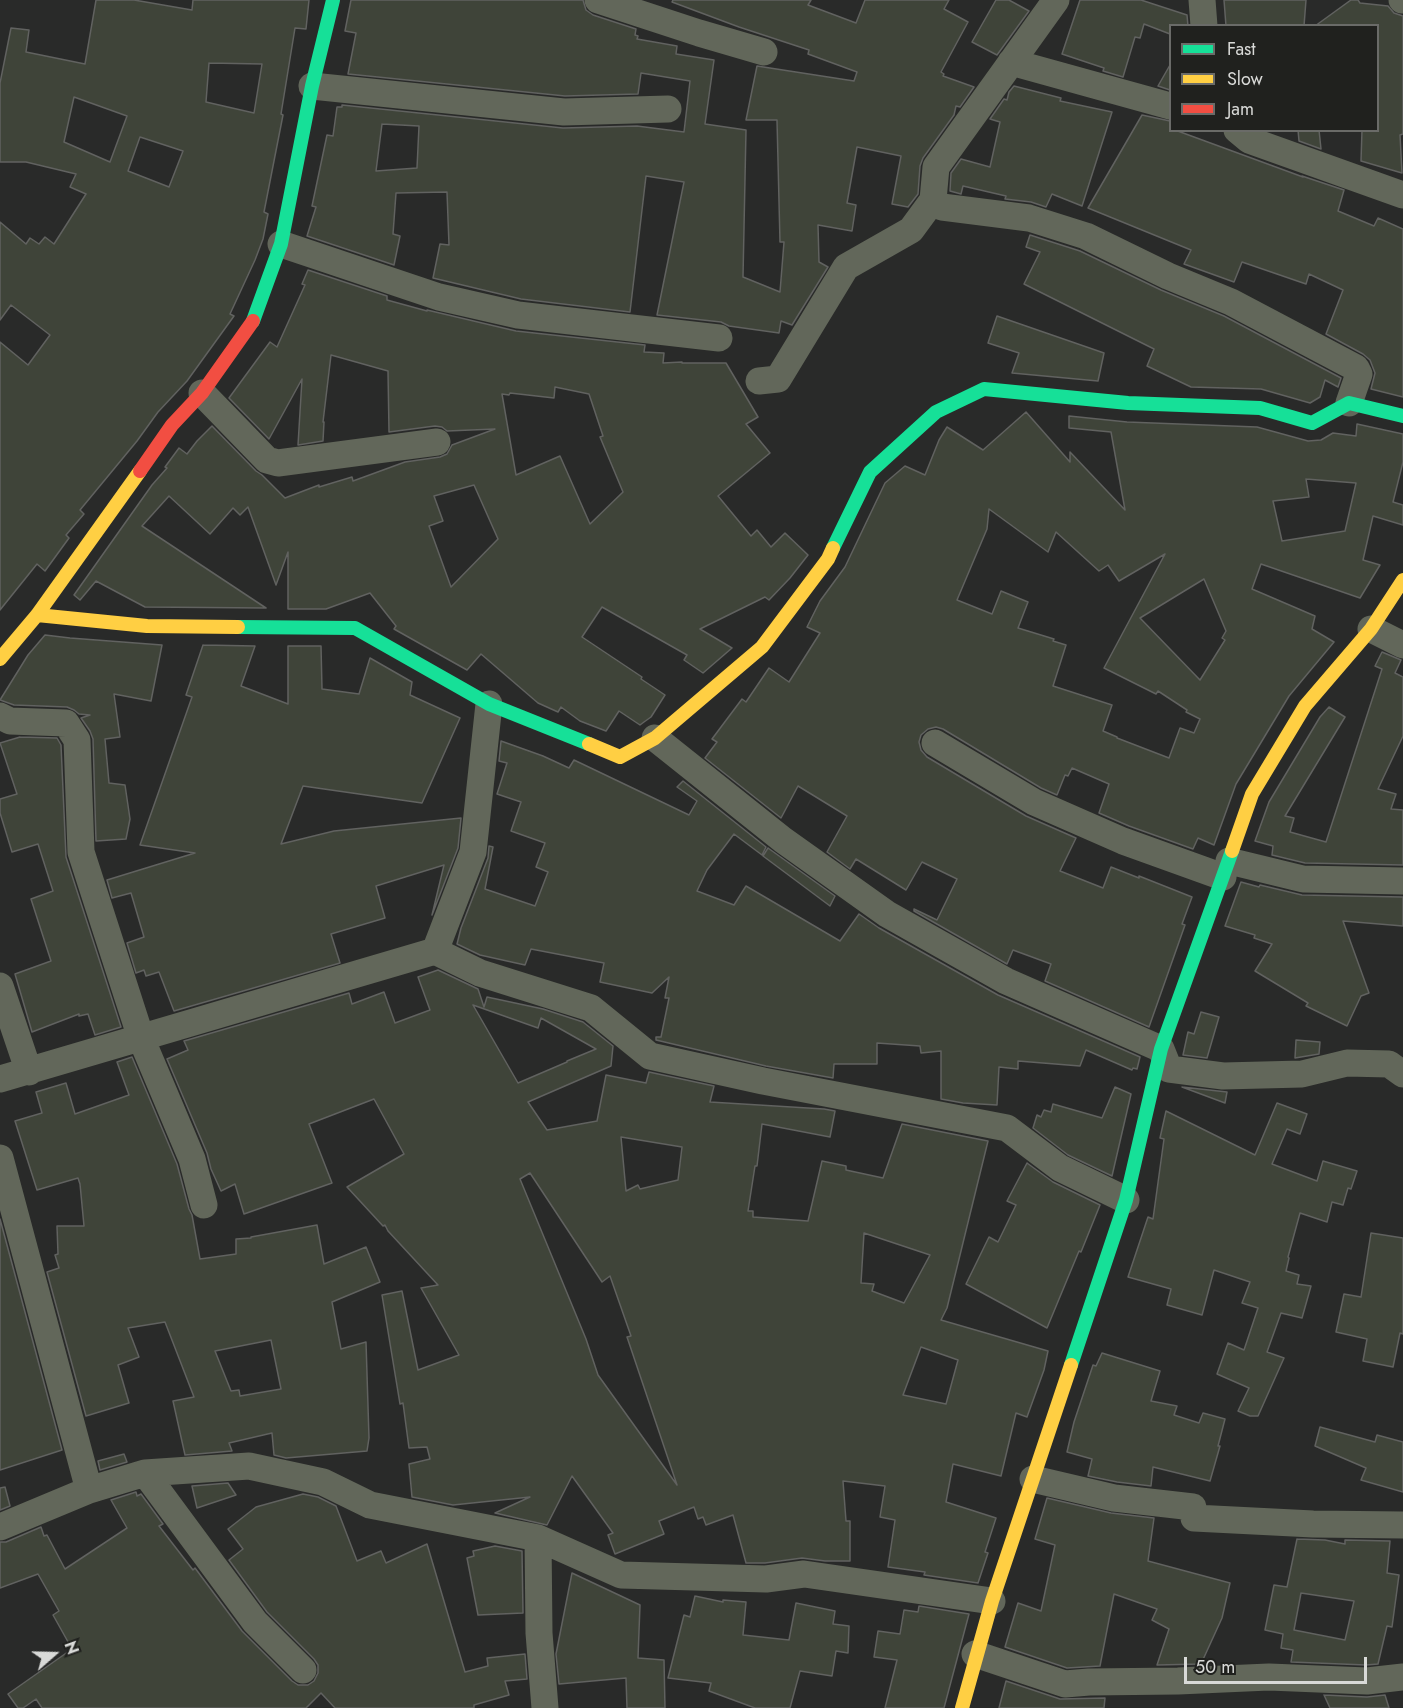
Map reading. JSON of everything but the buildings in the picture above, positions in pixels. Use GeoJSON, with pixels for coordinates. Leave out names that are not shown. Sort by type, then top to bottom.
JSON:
{"type":"FeatureCollection","features":[{"type":"Feature","properties":{"kind":"street"},"geometry":{"type":"LineString","coordinates":[[0,659],[37,615],[172,425],[202,393],[254,320],[281,244],[312,86],[333,0]]}},
{"type":"Feature","properties":{"kind":"street"},"geometry":{"type":"LineString","coordinates":[[598,0],[764,52]]}},
{"type":"Feature","properties":{"kind":"street"},"geometry":{"type":"LineString","coordinates":[[759,381],[778,379],[846,267],[911,230],[933,200],[936,167],[1056,0]]}},
{"type":"Feature","properties":{"kind":"street"},"geometry":{"type":"LineString","coordinates":[[1202,0],[1204,24]]}},
{"type":"Feature","properties":{"kind":"street"},"geometry":{"type":"LineString","coordinates":[[1011,63],[1169,106]]}},
{"type":"Feature","properties":{"kind":"street"},"geometry":{"type":"LineString","coordinates":[[312,86],[564,112],[668,109]]}},
{"type":"Feature","properties":{"kind":"street"},"geometry":{"type":"LineString","coordinates":[[1239,132],[1249,140],[1403,195]]}},
{"type":"Feature","properties":{"kind":"street"},"geometry":{"type":"LineString","coordinates":[[933,200],[942,207],[1029,218],[1086,236],[1168,276],[1231,302],[1356,368],[1359,374],[1349,403]]}},
{"type":"Feature","properties":{"kind":"street"},"geometry":{"type":"LineString","coordinates":[[281,244],[439,297],[518,315],[719,338]]}},
{"type":"Feature","properties":{"kind":"street"},"geometry":{"type":"LineString","coordinates":[[37,615],[147,626],[355,628],[489,704],[620,757],[655,738],[762,647],[828,559],[870,472],[936,412],[984,389],[1128,403],[1260,408],[1312,423],[1349,403],[1403,416]]}},
{"type":"Feature","properties":{"kind":"street"},"geometry":{"type":"LineString","coordinates":[[202,393],[267,460],[278,463],[437,442]]}},
{"type":"Feature","properties":{"kind":"street"},"geometry":{"type":"LineString","coordinates":[[962,1708],[975,1654],[992,1601],[1126,1200],[1161,1049],[1252,794],[1305,706],[1371,629],[1403,580]]}},
{"type":"Feature","properties":{"kind":"street"},"geometry":{"type":"LineString","coordinates":[[1371,629],[1403,645]]}},
{"type":"Feature","properties":{"kind":"street"},"geometry":{"type":"LineString","coordinates":[[435,951],[473,852],[489,704]]}},
{"type":"Feature","properties":{"kind":"street"},"geometry":{"type":"LineString","coordinates":[[0,716],[10,721],[66,723],[76,740],[81,852],[141,1038],[192,1159],[204,1205]]}},
{"type":"Feature","properties":{"kind":"street"},"geometry":{"type":"LineString","coordinates":[[655,738],[783,840],[887,914],[1006,981],[1161,1049],[1169,1069],[1223,1076],[1302,1074],[1347,1063],[1389,1064],[1403,1074]]}},
{"type":"Feature","properties":{"kind":"street"},"geometry":{"type":"LineString","coordinates":[[934,742],[1034,802],[1123,841],[1226,869],[1303,879],[1403,881]]}},
{"type":"Feature","properties":{"kind":"street"},"geometry":{"type":"LineString","coordinates":[[0,1079],[435,951],[480,973],[591,1008],[650,1056],[763,1081],[1007,1128],[1060,1168],[1126,1200]]}},
{"type":"Feature","properties":{"kind":"street"},"geometry":{"type":"LineString","coordinates":[[0,986],[29,1072]]}},
{"type":"Feature","properties":{"kind":"street"},"geometry":{"type":"LineString","coordinates":[[0,1158],[89,1490]]}},
{"type":"Feature","properties":{"kind":"street"},"geometry":{"type":"LineString","coordinates":[[0,1527],[89,1490],[145,1473],[249,1466],[323,1482],[370,1504],[538,1539],[621,1575],[766,1579],[804,1574],[992,1601]]}},
{"type":"Feature","properties":{"kind":"street"},"geometry":{"type":"LineString","coordinates":[[145,1473],[255,1622],[303,1670]]}},
{"type":"Feature","properties":{"kind":"street"},"geometry":{"type":"LineString","coordinates":[[1033,1479],[1114,1498],[1193,1508],[1194,1518],[1313,1524],[1403,1525]]}},
{"type":"Feature","properties":{"kind":"street"},"geometry":{"type":"LineString","coordinates":[[538,1539],[539,1633],[545,1708]]}},
{"type":"Feature","properties":{"kind":"street"},"geometry":{"type":"LineString","coordinates":[[975,1654],[1065,1684],[1269,1677],[1367,1681],[1403,1677]]}},
{"type":"Feature","properties":{"kind":"traffic: fast"},"geometry":{"type":"LineString","coordinates":[[253,321],[281,244],[312,86],[333,0]]}},
{"type":"Feature","properties":{"kind":"traffic: fast"},"geometry":{"type":"LineString","coordinates":[[833,548],[870,472],[936,412],[984,389],[1128,403],[1260,408],[1312,423],[1349,403],[1403,416]]}},
{"type":"Feature","properties":{"kind":"traffic: fast"},"geometry":{"type":"LineString","coordinates":[[238,627],[355,628],[489,704],[589,744]]}},
{"type":"Feature","properties":{"kind":"traffic: fast"},"geometry":{"type":"LineString","coordinates":[[1071,1365],[1126,1200],[1161,1049],[1232,851]]}},
{"type":"Feature","properties":{"kind":"traffic: slow"},"geometry":{"type":"LineString","coordinates":[[0,659],[37,615],[140,471]]}},
{"type":"Feature","properties":{"kind":"traffic: slow"},"geometry":{"type":"LineString","coordinates":[[589,744],[620,757],[655,738],[762,647],[828,559],[833,548]]}},
{"type":"Feature","properties":{"kind":"traffic: slow"},"geometry":{"type":"LineString","coordinates":[[1232,851],[1252,794],[1305,706],[1371,629],[1403,580]]}},
{"type":"Feature","properties":{"kind":"traffic: slow"},"geometry":{"type":"LineString","coordinates":[[37,615],[147,626],[238,627]]}},
{"type":"Feature","properties":{"kind":"traffic: slow"},"geometry":{"type":"LineString","coordinates":[[962,1708],[992,1601],[1071,1365]]}},
{"type":"Feature","properties":{"kind":"traffic: jam"},"geometry":{"type":"LineString","coordinates":[[140,471],[172,425],[202,393],[253,321]]}}]}
